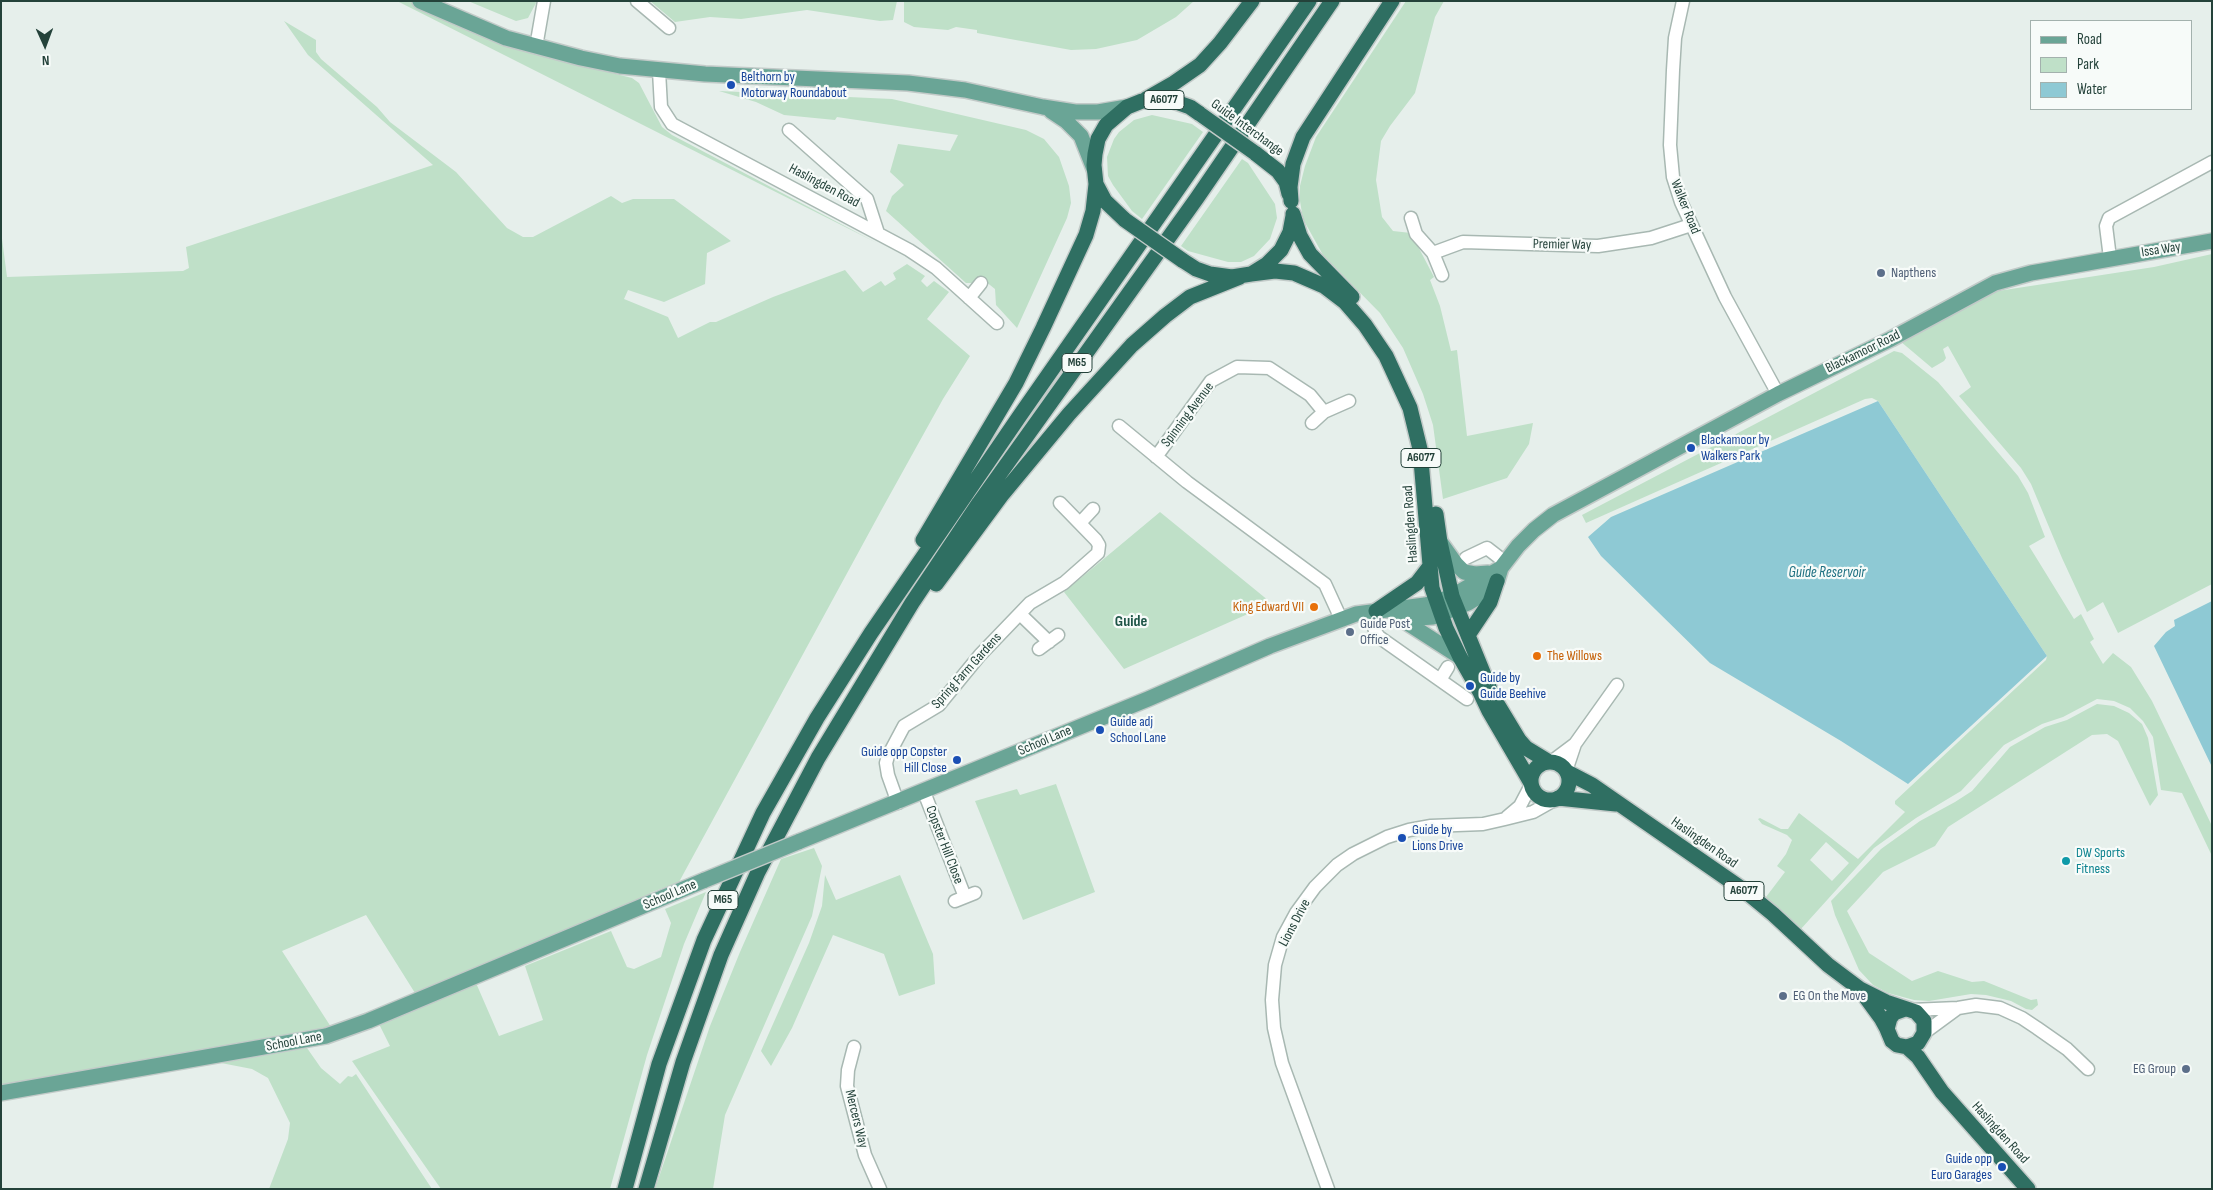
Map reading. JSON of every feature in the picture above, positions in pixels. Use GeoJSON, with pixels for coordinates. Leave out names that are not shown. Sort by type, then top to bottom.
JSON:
{"type":"FeatureCollection","features":[{"type":"Feature","properties":{"kind":"highway"},"geometry":{"type":"LineString","coordinates":[[1142,101],[1174,84],[1200,64],[1220,44],[1252,1]]}},
{"type":"Feature","properties":{"kind":"highway","name":"M65"},"geometry":{"type":"LineString","coordinates":[[625,1189],[660,1064],[704,940],[763,813],[816,718],[871,633],[1021,414],[1309,1]]}},
{"type":"Feature","properties":{"kind":"highway","name":"M65"},"geometry":{"type":"LineString","coordinates":[[646,1189],[683,1062],[721,955],[758,872],[788,813],[854,696],[912,603],[979,503],[1198,198],[1332,1]]}},
{"type":"Feature","properties":{"kind":"highway"},"geometry":{"type":"LineString","coordinates":[[854,696],[1001,496],[1069,414],[1126,352],[1165,316],[1190,297],[1267,264],[1281,250],[1290,232],[1292,208],[1290,187],[1293,164],[1303,137],[1392,1]]}},
{"type":"Feature","properties":{"kind":"highway","name":"Guide Interchange"},"geometry":{"type":"LineString","coordinates":[[871,633],[1016,383],[1043,328],[1088,228],[1093,212],[1096,146],[1102,132],[1118,113],[1142,101],[1173,101],[1190,107],[1268,161],[1282,176],[1292,208]]}},
{"type":"Feature","properties":{"kind":"highway","name":"A6077"},"geometry":{"type":"LineString","coordinates":[[1095,176],[1105,201],[1125,220],[1182,260],[1203,272],[1225,276],[1245,275]]}},
{"type":"Feature","properties":{"kind":"highway","name":"Haslingden Road"},"geometry":{"type":"LineString","coordinates":[[1292,208],[1300,236],[1310,254],[1373,322],[1408,380],[1418,407],[1428,454],[1440,542],[1455,602],[1493,697],[1513,732],[1526,748],[1550,762]]}},
{"type":"Feature","properties":{"kind":"highway","name":"Haslingden Road"},"geometry":{"type":"LineString","coordinates":[[1245,275],[1275,271],[1294,273],[1324,286],[1345,302],[1365,325],[1386,356],[1410,408],[1420,449],[1431,581],[1439,608],[1460,657],[1480,692],[1486,707],[1531,784]]}},
{"type":"Feature","properties":{"kind":"highway"},"geometry":{"type":"LineString","coordinates":[[1373,611],[1417,584],[1430,566]]}},
{"type":"Feature","properties":{"kind":"highway"},"geometry":{"type":"LineString","coordinates":[[1468,635],[1490,602],[1498,571]]}},
{"type":"Feature","properties":{"kind":"highway"},"geometry":{"type":"LineString","coordinates":[[1531,784],[1535,769],[1550,762]]}},
{"type":"Feature","properties":{"kind":"highway","name":"A6077"},"geometry":{"type":"LineString","coordinates":[[1550,762],[1559,764],[1566,772]]}},
{"type":"Feature","properties":{"kind":"highway"},"geometry":{"type":"LineString","coordinates":[[1557,798],[1567,788],[1569,780],[1566,772]]}},
{"type":"Feature","properties":{"kind":"highway","name":"Haslingden Road"},"geometry":{"type":"LineString","coordinates":[[1566,772],[1619,804],[1745,891],[1828,965],[1860,989],[1908,1010]]}},
{"type":"Feature","properties":{"kind":"highway","name":"A6077"},"geometry":{"type":"LineString","coordinates":[[1531,784],[1541,798],[1557,798]]}},
{"type":"Feature","properties":{"kind":"highway","name":"Haslingden Road"},"geometry":{"type":"LineString","coordinates":[[1557,798],[1619,804]]}},
{"type":"Feature","properties":{"kind":"highway","name":"Haslingden Road"},"geometry":{"type":"LineString","coordinates":[[1860,989],[1887,1029]]}},
{"type":"Feature","properties":{"kind":"highway"},"geometry":{"type":"LineString","coordinates":[[1887,1029],[1890,1018],[1894,1013],[1908,1010]]}},
{"type":"Feature","properties":{"kind":"highway","name":"A6077"},"geometry":{"type":"LineString","coordinates":[[1908,1010],[1916,1012],[1924,1021],[1924,1033]]}},
{"type":"Feature","properties":{"kind":"highway","name":"A6077"},"geometry":{"type":"LineString","coordinates":[[1887,1029],[1892,1041],[1907,1047]]}},
{"type":"Feature","properties":{"kind":"highway"},"geometry":{"type":"LineString","coordinates":[[1907,1047],[1918,1043],[1924,1033]]}},
{"type":"Feature","properties":{"kind":"highway","name":"Haslingden Road"},"geometry":{"type":"LineString","coordinates":[[1924,1033],[1931,1074]]}},
{"type":"Feature","properties":{"kind":"highway","name":"Haslingden Road"},"geometry":{"type":"LineString","coordinates":[[1907,1047],[1918,1057],[1942,1092],[2028,1189]]}},
{"type":"Feature","properties":{"kind":"main road"},"geometry":{"type":"LineString","coordinates":[[420,1],[506,38],[610,64],[659,71],[908,83],[965,90],[1043,108],[1086,113],[1127,107]]}},
{"type":"Feature","properties":{"kind":"main road"},"geometry":{"type":"LineString","coordinates":[[1043,108],[1066,121],[1080,136],[1095,176]]}},
{"type":"Feature","properties":{"kind":"main road","name":"Issa Way"},"geometry":{"type":"LineString","coordinates":[[2110,258],[2212,241]]}},
{"type":"Feature","properties":{"kind":"main road","name":"Blackamoor Road"},"geometry":{"type":"LineString","coordinates":[[1439,608],[1455,602],[1477,598],[1534,530],[1553,515],[1778,394],[1891,339],[1995,283],[2031,273],[2110,258]]}},
{"type":"Feature","properties":{"kind":"main road"},"geometry":{"type":"LineString","coordinates":[[1440,542],[1464,572],[1475,574],[1498,571]]}},
{"type":"Feature","properties":{"kind":"main road","name":"School Lane"},"geometry":{"type":"LineString","coordinates":[[1,1094],[326,1036],[360,1024],[705,880],[924,792],[1270,646],[1340,619],[1373,611],[1425,605],[1439,608]]}},
{"type":"Feature","properties":{"kind":"main road"},"geometry":{"type":"LineString","coordinates":[[1404,620],[1433,618],[1439,608]]}},
{"type":"Feature","properties":{"kind":"main road"},"geometry":{"type":"LineString","coordinates":[[1373,611],[1404,620],[1460,657]]}},
{"type":"Feature","properties":{"kind":"street"},"geometry":{"type":"LineString","coordinates":[[536,46],[544,1]]}},
{"type":"Feature","properties":{"kind":"street"},"geometry":{"type":"LineString","coordinates":[[636,1],[669,28]]}},
{"type":"Feature","properties":{"kind":"street","name":"Walker Road"},"geometry":{"type":"LineString","coordinates":[[1683,1],[1675,38],[1670,160],[1678,193],[1691,224],[1725,297],[1778,394]]}},
{"type":"Feature","properties":{"kind":"street","name":"Haslingden Road"},"geometry":{"type":"LineString","coordinates":[[659,71],[660,107],[672,124],[909,250],[936,268],[997,323]]}},
{"type":"Feature","properties":{"kind":"street"},"geometry":{"type":"LineString","coordinates":[[790,130],[867,199],[878,233]]}},
{"type":"Feature","properties":{"kind":"street"},"geometry":{"type":"LineString","coordinates":[[2110,258],[2106,226],[2109,218],[2212,162]]}},
{"type":"Feature","properties":{"kind":"street"},"geometry":{"type":"LineString","coordinates":[[1411,218],[1416,234],[1433,253],[1442,275]]}},
{"type":"Feature","properties":{"kind":"street","name":"Premier Way"},"geometry":{"type":"LineString","coordinates":[[1433,253],[1462,242],[1598,246],[1651,238],[1691,224]]}},
{"type":"Feature","properties":{"kind":"street"},"geometry":{"type":"LineString","coordinates":[[969,298],[981,283]]}},
{"type":"Feature","properties":{"kind":"street","name":"Spinning Avenue"},"geometry":{"type":"LineString","coordinates":[[1156,457],[1211,381],[1236,367],[1269,368],[1310,395],[1324,412]]}},
{"type":"Feature","properties":{"kind":"street"},"geometry":{"type":"LineString","coordinates":[[1312,423],[1324,412],[1349,401]]}},
{"type":"Feature","properties":{"kind":"street"},"geometry":{"type":"LineString","coordinates":[[1119,426],[1156,457],[1326,584],[1340,619]]}},
{"type":"Feature","properties":{"kind":"street","name":"Spring Farm Gardens"},"geometry":{"type":"LineString","coordinates":[[898,802],[888,776],[886,763],[902,730],[908,723],[939,705],[980,655],[1030,603],[1064,583],[1096,556],[1099,549],[1097,542],[1060,503]]}},
{"type":"Feature","properties":{"kind":"street"},"geometry":{"type":"LineString","coordinates":[[1080,523],[1092,509]]}},
{"type":"Feature","properties":{"kind":"street"},"geometry":{"type":"LineString","coordinates":[[1466,558],[1492,546],[1498,571]]}},
{"type":"Feature","properties":{"kind":"street"},"geometry":{"type":"LineString","coordinates":[[1373,611],[1375,631],[1379,637],[1466,699]]}},
{"type":"Feature","properties":{"kind":"street"},"geometry":{"type":"LineString","coordinates":[[1020,614],[1049,642]]}},
{"type":"Feature","properties":{"kind":"street"},"geometry":{"type":"LineString","coordinates":[[1440,680],[1448,667]]}},
{"type":"Feature","properties":{"kind":"street"},"geometry":{"type":"LineString","coordinates":[[1566,772],[1575,744],[1617,685]]}},
{"type":"Feature","properties":{"kind":"street"},"geometry":{"type":"LineString","coordinates":[[1550,762],[1575,744]]}},
{"type":"Feature","properties":{"kind":"street"},"geometry":{"type":"LineString","coordinates":[[1506,819],[1520,806],[1531,784]]}},
{"type":"Feature","properties":{"kind":"street","name":"Copster Hill Close"},"geometry":{"type":"LineString","coordinates":[[924,792],[965,897]]}},
{"type":"Feature","properties":{"kind":"street","name":"Lions Drive"},"geometry":{"type":"LineString","coordinates":[[1328,1189],[1282,1063],[1274,1028],[1272,1000],[1275,965],[1283,937],[1296,913],[1315,887],[1337,865],[1373,843],[1409,830],[1430,826],[1483,824],[1506,819],[1533,812],[1557,798]]}},
{"type":"Feature","properties":{"kind":"street"},"geometry":{"type":"LineString","coordinates":[[1908,1010],[1983,1005],[2009,1012],[2067,1049],[2088,1069]]}},
{"type":"Feature","properties":{"kind":"street"},"geometry":{"type":"LineString","coordinates":[[1924,1033],[1958,1008]]}},
{"type":"Feature","properties":{"kind":"street","name":"Mercers Way"},"geometry":{"type":"LineString","coordinates":[[854,1047],[848,1070],[847,1086],[865,1155],[880,1189]]}},
{"type":"Feature","properties":{"kind":"green space"},"geometry":{"type":"Polygon","coordinates":[[[397,1],[409,1],[480,34],[520,50],[632,78],[639,83],[662,127],[672,135],[877,243],[397,1]]]}},
{"type":"Feature","properties":{"kind":"green space"},"geometry":{"type":"Polygon","coordinates":[[[468,1],[535,1],[536,3],[528,18],[516,21],[468,1]]]}},
{"type":"Feature","properties":{"kind":"green space"},"geometry":{"type":"Polygon","coordinates":[[[650,1],[897,1],[893,20],[880,21],[807,10],[741,19],[710,17],[675,22],[650,1]]]}},
{"type":"Feature","properties":{"kind":"green space"},"geometry":{"type":"Polygon","coordinates":[[[904,1],[1194,1],[1176,17],[1137,40],[1096,49],[1071,50],[977,33],[977,30],[956,27],[948,30],[914,27],[904,22],[904,1]]]}},
{"type":"Feature","properties":{"kind":"green space"},"geometry":{"type":"Polygon","coordinates":[[[1406,1],[1444,1],[1435,17],[1415,93],[1381,141],[1376,180],[1382,217],[1393,231],[1411,233],[1434,277],[1430,280],[1440,306],[1451,351],[1457,350],[1467,436],[1533,423],[1529,444],[1507,478],[1443,499],[1433,425],[1423,394],[1403,348],[1380,313],[1323,255],[1303,219],[1300,201],[1300,186],[1305,166],[1316,137],[1406,1]]]}},
{"type":"Feature","properties":{"kind":"green space"},"geometry":{"type":"Polygon","coordinates":[[[284,21],[316,40],[316,52],[321,59],[377,107],[390,122],[456,172],[507,228],[523,237],[533,237],[611,196],[622,203],[633,199],[674,199],[731,241],[707,253],[705,284],[664,302],[628,290],[624,299],[668,317],[678,338],[710,322],[716,322],[773,297],[845,270],[863,292],[881,281],[885,286],[896,279],[893,273],[907,264],[925,276],[921,281],[927,287],[934,281],[949,292],[927,319],[970,356],[943,399],[882,509],[679,882],[650,893],[651,896],[415,993],[366,915],[282,951],[331,1027],[312,1033],[1,1087],[1,231],[7,277],[183,271],[189,268],[186,247],[433,165],[308,55],[284,21]]]}},
{"type":"Feature","properties":{"kind":"green space"},"geometry":{"type":"Polygon","coordinates":[[[719,91],[892,99],[1026,130],[1044,139],[1059,157],[1069,186],[1071,203],[1067,218],[1017,328],[996,305],[995,289],[980,277],[974,283],[966,283],[886,211],[892,196],[904,185],[890,172],[898,144],[950,151],[958,135],[837,117],[835,120],[784,115],[756,102],[719,91]]]}},
{"type":"Feature","properties":{"kind":"green space"},"geometry":{"type":"Polygon","coordinates":[[[1152,115],[1192,124],[1203,132],[1142,219],[1132,211],[1113,185],[1108,176],[1107,157],[1119,132],[1134,120],[1152,115]]]}},
{"type":"Feature","properties":{"kind":"green space"},"geometry":{"type":"Polygon","coordinates":[[[1242,159],[1248,163],[1275,204],[1277,218],[1270,239],[1254,256],[1241,262],[1228,262],[1188,251],[1181,246],[1242,159]]]}},
{"type":"Feature","properties":{"kind":"green space"},"geometry":{"type":"Polygon","coordinates":[[[2212,254],[2212,584],[2118,633],[2103,602],[2087,612],[2031,484],[2021,468],[1959,396],[1971,387],[1948,346],[1943,349],[1946,358],[1944,361],[1932,368],[1900,341],[1998,291],[2154,267],[2212,254]]]}},
{"type":"Feature","properties":{"kind":"green space"},"geometry":{"type":"Polygon","coordinates":[[[1894,351],[1902,353],[1938,382],[2018,476],[2028,493],[2045,537],[2029,546],[2074,619],[2081,614],[2094,639],[2090,642],[2103,664],[2113,653],[2131,667],[2152,701],[2212,826],[2212,856],[2182,793],[2161,790],[2153,737],[2143,721],[2130,708],[2114,701],[2097,699],[2063,717],[2042,724],[2004,745],[1961,791],[1916,818],[1874,848],[1800,930],[1766,897],[1785,872],[1777,866],[1786,854],[1792,840],[1787,835],[1762,824],[1758,819],[1760,818],[1781,829],[1788,829],[1799,813],[1858,859],[1905,812],[1895,804],[1895,801],[2046,660],[2047,656],[1878,401],[1872,398],[1865,399],[1586,523],[1582,515],[1894,351]],[[1826,842],[1810,860],[1832,881],[1849,863],[1826,842]]]}},
{"type":"Feature","properties":{"kind":"green space"},"geometry":{"type":"Polygon","coordinates":[[[1160,512],[1269,601],[1268,605],[1124,669],[1064,592],[1160,512]]]}},
{"type":"Feature","properties":{"kind":"green space"},"geometry":{"type":"Polygon","coordinates":[[[2097,704],[2114,706],[2129,713],[2142,724],[2148,738],[2158,795],[2150,806],[2118,741],[2107,734],[2092,735],[1948,827],[1935,846],[1883,872],[1847,911],[1869,953],[1912,981],[1938,971],[1972,982],[1984,981],[2031,1000],[2037,999],[2038,1005],[2032,1010],[2011,1001],[1986,995],[1971,994],[1929,1001],[1914,1000],[1888,993],[1873,985],[1859,970],[1835,915],[1831,901],[1881,849],[1920,821],[1972,791],[2010,747],[2045,727],[2067,720],[2097,704]]]}},
{"type":"Feature","properties":{"kind":"green space"},"geometry":{"type":"Polygon","coordinates":[[[1056,784],[1095,892],[1023,920],[975,801],[1017,789],[1020,795],[1056,784]]]}},
{"type":"Feature","properties":{"kind":"green space"},"geometry":{"type":"Polygon","coordinates":[[[814,848],[822,866],[812,916],[725,1115],[713,1189],[655,1189],[710,1026],[781,859],[814,848]]]}},
{"type":"Feature","properties":{"kind":"green space"},"geometry":{"type":"Polygon","coordinates":[[[825,875],[836,900],[900,875],[933,954],[935,984],[899,996],[884,954],[833,935],[792,1028],[771,1066],[761,1051],[809,943],[822,906],[825,875]]]}},
{"type":"Feature","properties":{"kind":"green space"},"geometry":{"type":"Polygon","coordinates":[[[706,892],[684,944],[647,1055],[610,1189],[441,1189],[352,1061],[390,1046],[379,1024],[476,983],[499,1036],[543,1020],[525,966],[611,931],[627,967],[634,969],[661,957],[671,923],[665,909],[706,892]]]}},
{"type":"Feature","properties":{"kind":"green space"},"geometry":{"type":"Polygon","coordinates":[[[307,1048],[321,1068],[340,1084],[348,1076],[352,1077],[356,1074],[432,1189],[269,1189],[288,1139],[290,1123],[268,1078],[252,1069],[221,1063],[307,1048]]]}},
{"type":"Feature","properties":{"kind":"water","name":"Guide Reservoir"},"geometry":{"type":"Polygon","coordinates":[[[1878,401],[2047,656],[1908,784],[1841,741],[1710,663],[1601,556],[1588,537],[1611,517],[1878,401]]]}},
{"type":"Feature","properties":{"kind":"water"},"geometry":{"type":"Polygon","coordinates":[[[2212,601],[2212,767],[2154,646],[2166,632],[2175,626],[2174,620],[2212,601]]]}},
{"type":"Feature","properties":{"kind":"place","name":"Belthorn by Motorway Roundabout"},"geometry":{"type":"Point","coordinates":[731,85]}},
{"type":"Feature","properties":{"kind":"place","name":"Napthens"},"geometry":{"type":"Point","coordinates":[1881,273]}},
{"type":"Feature","properties":{"kind":"place","name":"Blackamoor by Walkers Park"},"geometry":{"type":"Point","coordinates":[1691,448]}},
{"type":"Feature","properties":{"kind":"place","name":"King Edward VII"},"geometry":{"type":"Point","coordinates":[1314,607]}},
{"type":"Feature","properties":{"kind":"place","name":"Guide Post Office"},"geometry":{"type":"Point","coordinates":[1350,632]}},
{"type":"Feature","properties":{"kind":"place","name":"The Willows"},"geometry":{"type":"Point","coordinates":[1537,656]}},
{"type":"Feature","properties":{"kind":"place","name":"Guide by Guide Beehive"},"geometry":{"type":"Point","coordinates":[1470,686]}},
{"type":"Feature","properties":{"kind":"place","name":"Guide adj School Lane"},"geometry":{"type":"Point","coordinates":[1100,730]}},
{"type":"Feature","properties":{"kind":"place","name":"Guide opp Copster Hill Close"},"geometry":{"type":"Point","coordinates":[957,760]}},
{"type":"Feature","properties":{"kind":"place","name":"Guide by Lions Drive"},"geometry":{"type":"Point","coordinates":[1402,838]}},
{"type":"Feature","properties":{"kind":"place","name":"DW Sports Fitness"},"geometry":{"type":"Point","coordinates":[2066,861]}},
{"type":"Feature","properties":{"kind":"place","name":"EG On the Move"},"geometry":{"type":"Point","coordinates":[1783,996]}},
{"type":"Feature","properties":{"kind":"place","name":"EG Group"},"geometry":{"type":"Point","coordinates":[2186,1069]}},
{"type":"Feature","properties":{"kind":"place","name":"Guide opp Euro Garages"},"geometry":{"type":"Point","coordinates":[2002,1167]}},
{"type":"Feature","properties":{"kind":"district","name":"Guide"},"geometry":{"type":"Point","coordinates":[1131,622]}}]}
